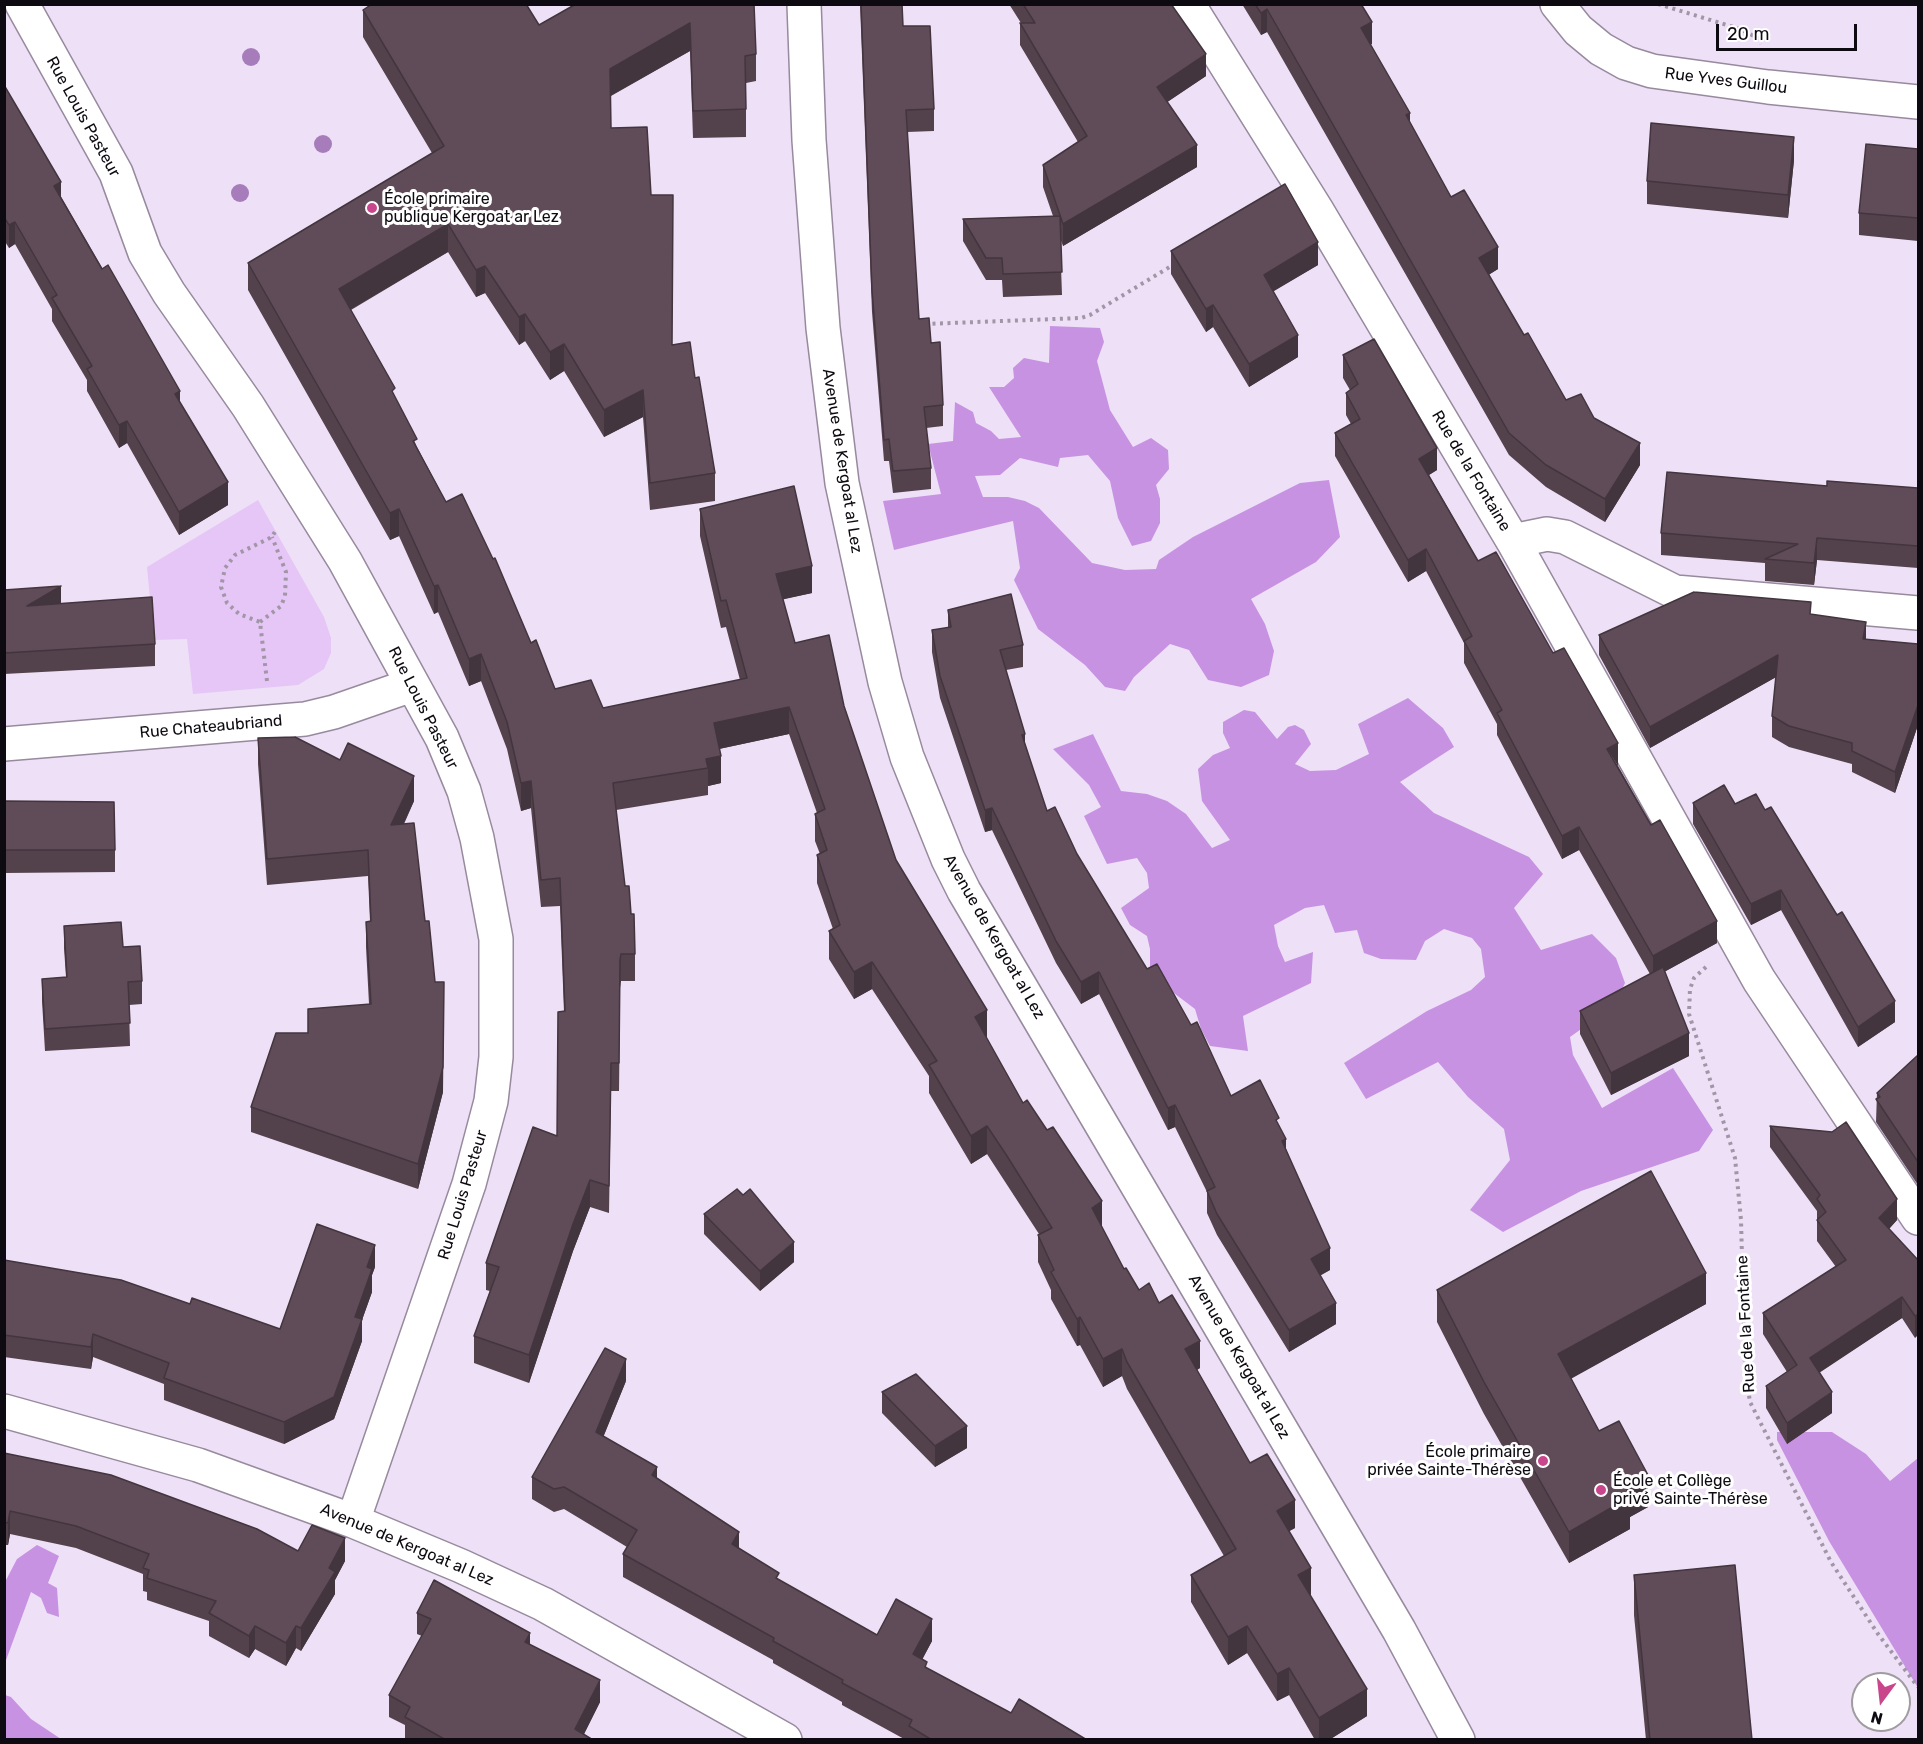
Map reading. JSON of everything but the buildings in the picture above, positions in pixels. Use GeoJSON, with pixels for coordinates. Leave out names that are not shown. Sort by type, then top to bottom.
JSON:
{"type":"FeatureCollection","features":[{"type":"Feature","properties":{"kind":"street","name":"Rue Louis Pasteur"},"geometry":{"type":"LineString","coordinates":[[22,4],[116,173],[145,253],[303,492],[345,561],[446,749],[464,791],[477,838],[496,939],[496,1057],[491,1101],[469,1184],[353,1521]]}},
{"type":"Feature","properties":{"kind":"street","name":"Avenue de Kergoat al Lez"},"geometry":{"type":"LineString","coordinates":[[804,4],[809,140],[823,328],[842,483],[882,672],[907,757],[934,828],[964,891],[1387,1610],[1458,1740]]}},
{"type":"Feature","properties":{"kind":"street","name":"Rue de la Fontaine"},"geometry":{"type":"LineString","coordinates":[[1188,4],[1316,208],[1513,541],[1777,1009],[1918,1218]]}},
{"type":"Feature","properties":{"kind":"street","name":"Rue Yves Guillou"},"geometry":{"type":"LineString","coordinates":[[1557,4],[1578,30],[1601,49],[1626,63],[1682,76],[1918,102]]}},
{"type":"Feature","properties":{"kind":"street"},"geometry":{"type":"LineString","coordinates":[[1513,541],[1547,534],[1565,537],[1675,592],[1918,613]]}},
{"type":"Feature","properties":{"kind":"street","name":"Rue Chateaubriand"},"geometry":{"type":"LineString","coordinates":[[4,744],[271,723],[334,712],[412,685]]}},
{"type":"Feature","properties":{"kind":"street","name":"Avenue de Kergoat al Lez"},"geometry":{"type":"LineString","coordinates":[[4,1411],[188,1462],[353,1521],[543,1604],[785,1740]]}},
{"type":"Feature","properties":{"kind":"path"},"geometry":{"type":"LineString","coordinates":[[1658,4],[1701,15],[1758,38],[1768,57],[1768,87]]}},
{"type":"Feature","properties":{"kind":"path"},"geometry":{"type":"LineString","coordinates":[[917,324],[1081,318],[1097,311],[1175,264]]}},
{"type":"Feature","properties":{"kind":"path"},"geometry":{"type":"LineString","coordinates":[[260,622],[239,614],[227,603],[221,587],[225,568],[235,555],[272,537],[303,492]]}},
{"type":"Feature","properties":{"kind":"path"},"geometry":{"type":"LineString","coordinates":[[260,622],[281,606],[285,596],[286,572],[272,537]]}},
{"type":"Feature","properties":{"kind":"path"},"geometry":{"type":"LineString","coordinates":[[260,622],[271,723]]}},
{"type":"Feature","properties":{"kind":"path","name":"Rue de la Fontaine"},"geometry":{"type":"LineString","coordinates":[[1739,945],[1708,965],[1694,978],[1688,999],[1694,1035],[1735,1158],[1741,1220],[1745,1369],[1750,1402],[1831,1562],[1878,1634],[1918,1687]]}},
{"type":"Feature","properties":{"kind":"shaded area"},"geometry":{"type":"Polygon","coordinates":[[[1050,326],[1100,328],[1104,342],[1097,361],[1110,410],[1133,447],[1151,438],[1168,450],[1169,469],[1156,485],[1160,499],[1160,523],[1151,541],[1132,546],[1118,518],[1110,481],[1088,455],[1060,458],[1058,467],[1020,458],[1000,475],[975,476],[983,497],[1008,497],[1025,501],[1039,508],[1092,563],[1125,570],[1156,569],[1159,560],[1193,537],[1300,483],[1329,480],[1340,537],[1316,562],[1251,599],[1265,624],[1274,651],[1269,675],[1241,687],[1208,680],[1189,650],[1170,644],[1134,677],[1125,691],[1105,687],[1085,665],[1038,629],[1014,580],[1020,568],[1013,521],[894,550],[883,501],[941,494],[928,444],[953,441],[955,402],[973,412],[976,423],[991,431],[999,439],[1021,437],[989,387],[1004,387],[1014,378],[1013,368],[1024,358],[1049,363],[1050,326]]]}},
{"type":"Feature","properties":{"kind":"shaded area"},"geometry":{"type":"Polygon","coordinates":[[[258,500],[324,617],[331,638],[331,653],[324,669],[298,685],[193,694],[187,639],[154,640],[147,567],[258,500]]]}},
{"type":"Feature","properties":{"kind":"shaded area"},"geometry":{"type":"Polygon","coordinates":[[[1408,698],[1443,728],[1454,747],[1400,782],[1434,813],[1529,857],[1543,874],[1514,908],[1541,950],[1592,934],[1616,958],[1625,983],[1615,1005],[1570,1037],[1573,1055],[1602,1108],[1673,1068],[1713,1130],[1699,1151],[1581,1191],[1503,1232],[1470,1210],[1510,1160],[1504,1129],[1468,1097],[1438,1062],[1366,1099],[1344,1063],[1427,1011],[1471,990],[1485,977],[1481,949],[1472,938],[1444,929],[1425,941],[1416,960],[1381,959],[1364,953],[1357,930],[1335,933],[1324,905],[1305,908],[1274,925],[1278,946],[1285,962],[1313,952],[1311,983],[1243,1016],[1248,1051],[1210,1046],[1201,1029],[1195,1009],[1150,975],[1150,949],[1147,936],[1130,925],[1121,908],[1149,888],[1147,873],[1137,858],[1107,864],[1084,816],[1101,807],[1089,785],[1053,749],[1093,734],[1121,791],[1147,794],[1167,801],[1186,814],[1212,848],[1230,840],[1202,801],[1198,769],[1213,755],[1230,748],[1223,733],[1223,722],[1244,710],[1255,712],[1277,739],[1288,727],[1295,725],[1304,730],[1311,744],[1295,764],[1310,771],[1336,770],[1369,754],[1358,724],[1408,698]]]}},
{"type":"Feature","properties":{"kind":"shaded area"},"geometry":{"type":"Polygon","coordinates":[[[1777,1432],[1832,1432],[1866,1454],[1890,1481],[1918,1458],[1918,1688],[1911,1672],[1908,1672],[1829,1541],[1777,1440],[1777,1432]]]}},
{"type":"Feature","properties":{"kind":"shaded area"},"geometry":{"type":"Polygon","coordinates":[[[37,1545],[59,1556],[48,1583],[57,1588],[59,1617],[47,1613],[41,1598],[31,1592],[5,1663],[5,1582],[17,1559],[37,1545]]]}},
{"type":"Feature","properties":{"kind":"shaded area"},"geometry":{"type":"Polygon","coordinates":[[[5,1695],[11,1697],[31,1719],[61,1739],[5,1739],[5,1695]]]}},
{"type":"Feature","properties":{"kind":"place","name":"École primaire publique Kergoat ar Lez"},"geometry":{"type":"Point","coordinates":[372,208]}},
{"type":"Feature","properties":{"kind":"place","name":"École primaire privée Sainte-Thérèse"},"geometry":{"type":"Point","coordinates":[1543,1461]}},
{"type":"Feature","properties":{"kind":"place","name":"École et Collège privé Sainte-Thérèse"},"geometry":{"type":"Point","coordinates":[1601,1490]}}]}
